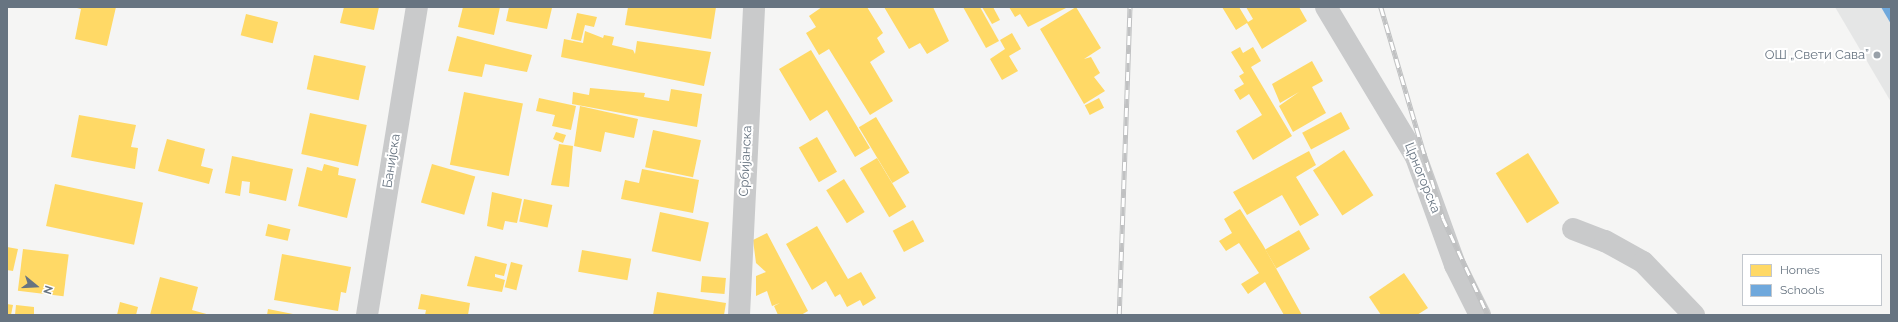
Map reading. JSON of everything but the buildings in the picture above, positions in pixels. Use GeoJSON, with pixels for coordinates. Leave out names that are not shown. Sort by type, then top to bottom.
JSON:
{"type":"FeatureCollection","features":[{"type":"Feature","properties":{"kind":"street","name":"Банијска"},"geometry":{"type":"LineString","coordinates":[[367,315],[417,7]]}},
{"type":"Feature","properties":{"kind":"street","name":"Србијанска"},"geometry":{"type":"LineString","coordinates":[[739,315],[754,7]]}},
{"type":"Feature","properties":{"kind":"street","name":"Црногорска"},"geometry":{"type":"LineString","coordinates":[[1326,7],[1416,157],[1455,265],[1480,315]]}},
{"type":"Feature","properties":{"kind":"street"},"geometry":{"type":"LineString","coordinates":[[1573,229],[1605,241],[1643,262],[1694,315]]}},
{"type":"Feature","properties":{"kind":"shaded area","name":"ОШ „Свети Сава”"},"geometry":{"type":"Polygon","coordinates":[[[1835,7],[1891,7],[1891,102],[1835,7]]]}},
{"type":"Feature","properties":{"kind":"railway"},"geometry":{"type":"LineString","coordinates":[[1119,315],[1130,7]]}},
{"type":"Feature","properties":{"kind":"railway"},"geometry":{"type":"LineString","coordinates":[[1381,7],[1443,218],[1488,315]]}},
{"type":"Feature","properties":{"kind":"place","name":"ОШ „Свети Сава”"},"geometry":{"type":"Point","coordinates":[1877,55]}}]}
